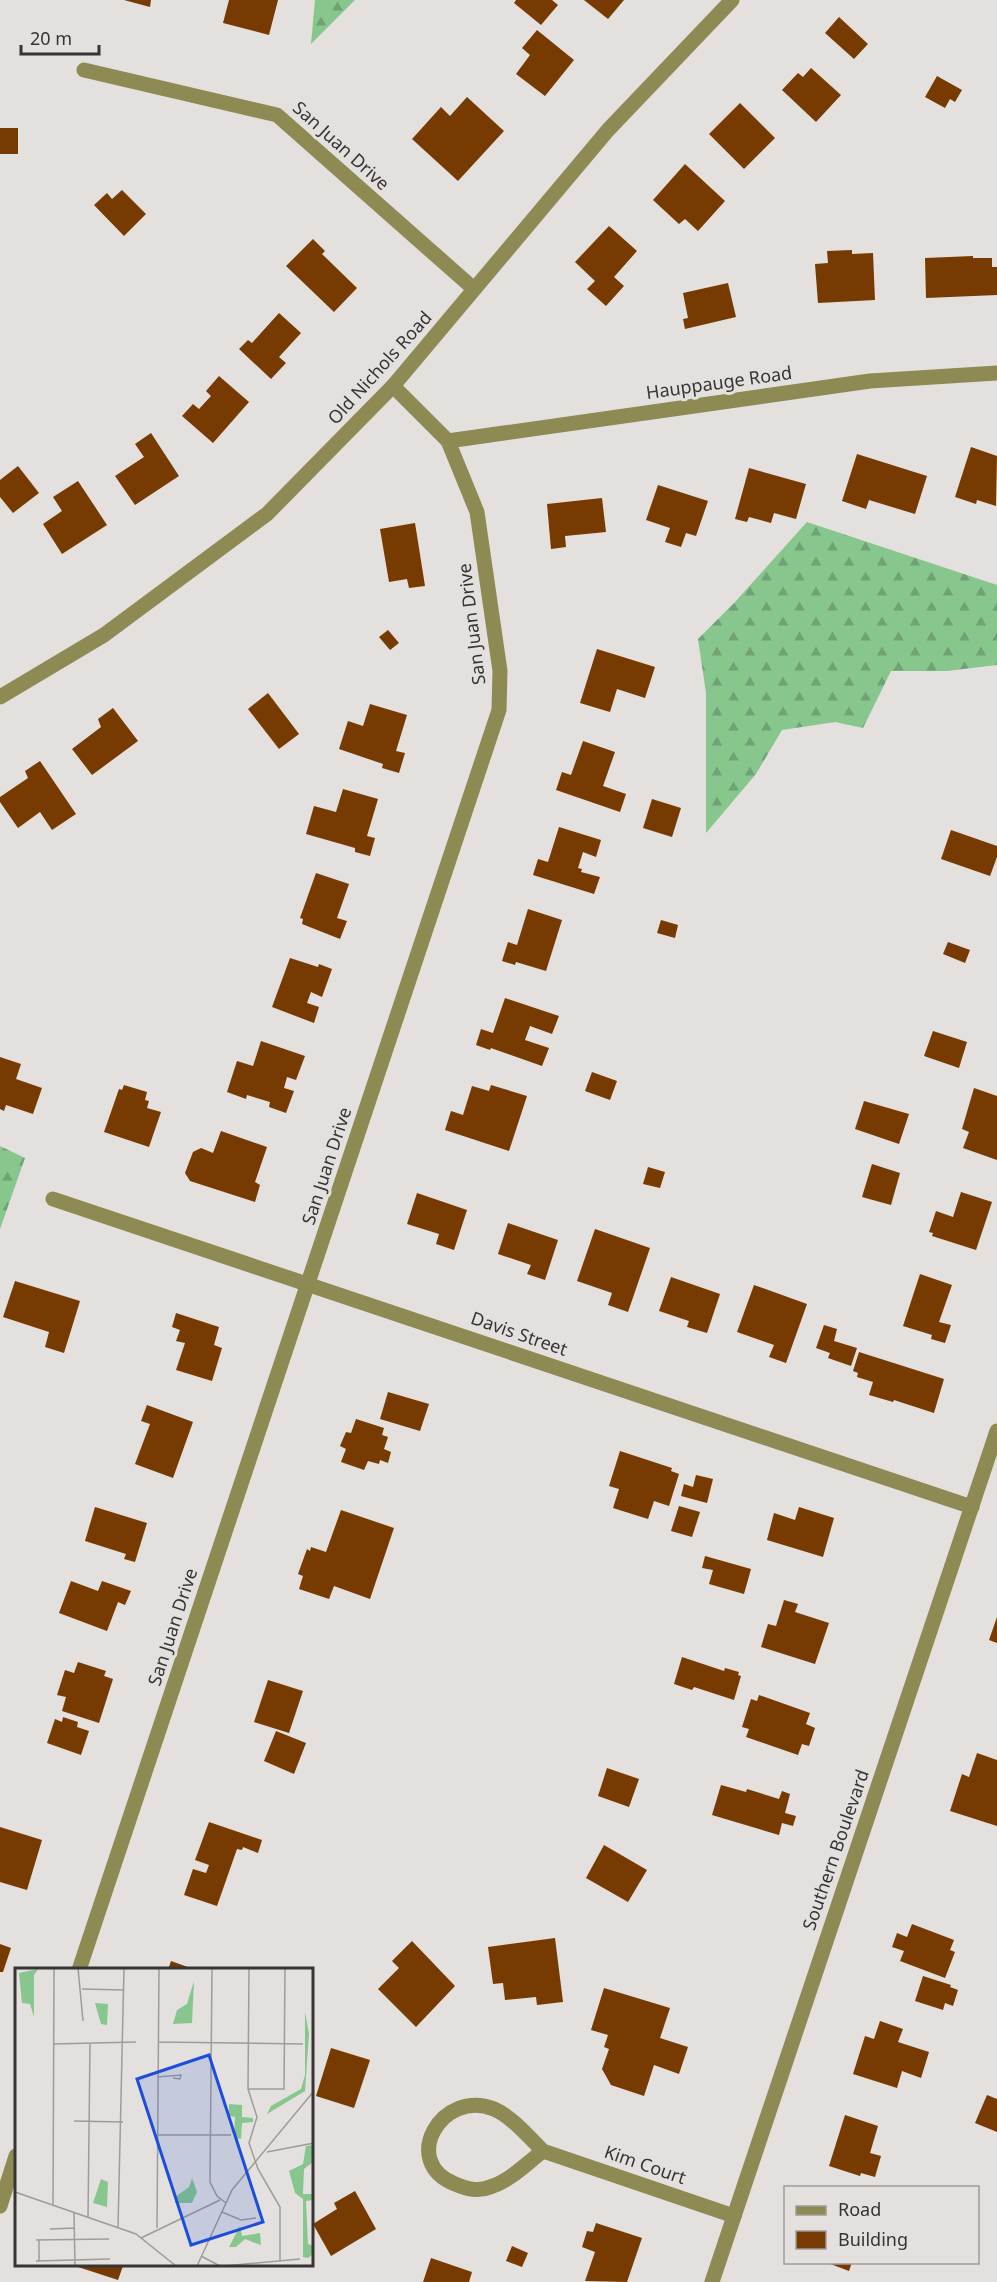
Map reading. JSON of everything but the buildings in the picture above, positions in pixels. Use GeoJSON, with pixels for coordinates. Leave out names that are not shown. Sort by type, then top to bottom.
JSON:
{"type":"FeatureCollection","features":[{"type":"Feature","properties":{"kind":"street","name":"Old Nichols Road"},"geometry":{"type":"LineString","coordinates":[[0,697],[104,635],[267,514],[393,386],[608,130],[732,0]]}},
{"type":"Feature","properties":{"kind":"street","name":"San Juan Drive"},"geometry":{"type":"LineString","coordinates":[[84,70],[277,115],[474,290]]}},
{"type":"Feature","properties":{"kind":"street","name":"Hauppauge Road"},"geometry":{"type":"LineString","coordinates":[[448,441],[870,381],[997,374]]}},
{"type":"Feature","properties":{"kind":"street","name":"San Juan Drive"},"geometry":{"type":"LineString","coordinates":[[80,1968],[499,710],[500,671],[477,512],[448,441],[393,386]]}},
{"type":"Feature","properties":{"kind":"street","name":"Davis Street"},"geometry":{"type":"LineString","coordinates":[[53,1199],[972,1507]]}},
{"type":"Feature","properties":{"kind":"street","name":"Southern Boulevard"},"geometry":{"type":"LineString","coordinates":[[712,2282],[997,1431]]}},
{"type":"Feature","properties":{"kind":"street","name":"Kim Court"},"geometry":{"type":"LineString","coordinates":[[543,2151],[510,2176],[490,2187],[470,2190],[450,2182],[435,2171],[429,2156],[430,2135],[456,2108],[494,2109],[526,2133],[543,2151],[734,2216]]}},
{"type":"Feature","properties":{"kind":"street"},"geometry":{"type":"LineString","coordinates":[[0,2206],[15,2159]]}},
{"type":"Feature","properties":{"kind":"green space"},"geometry":{"type":"Polygon","coordinates":[[[315,0],[355,0],[311,44],[315,0]]]}},
{"type":"Feature","properties":{"kind":"green space"},"geometry":{"type":"Polygon","coordinates":[[[807,522],[997,585],[997,665],[947,671],[891,671],[863,728],[835,722],[782,730],[756,774],[706,833],[706,693],[698,639],[735,602],[807,522]]]}},
{"type":"Feature","properties":{"kind":"green space"},"geometry":{"type":"Polygon","coordinates":[[[0,1146],[25,1158],[0,1229],[0,1146]]]}}]}
